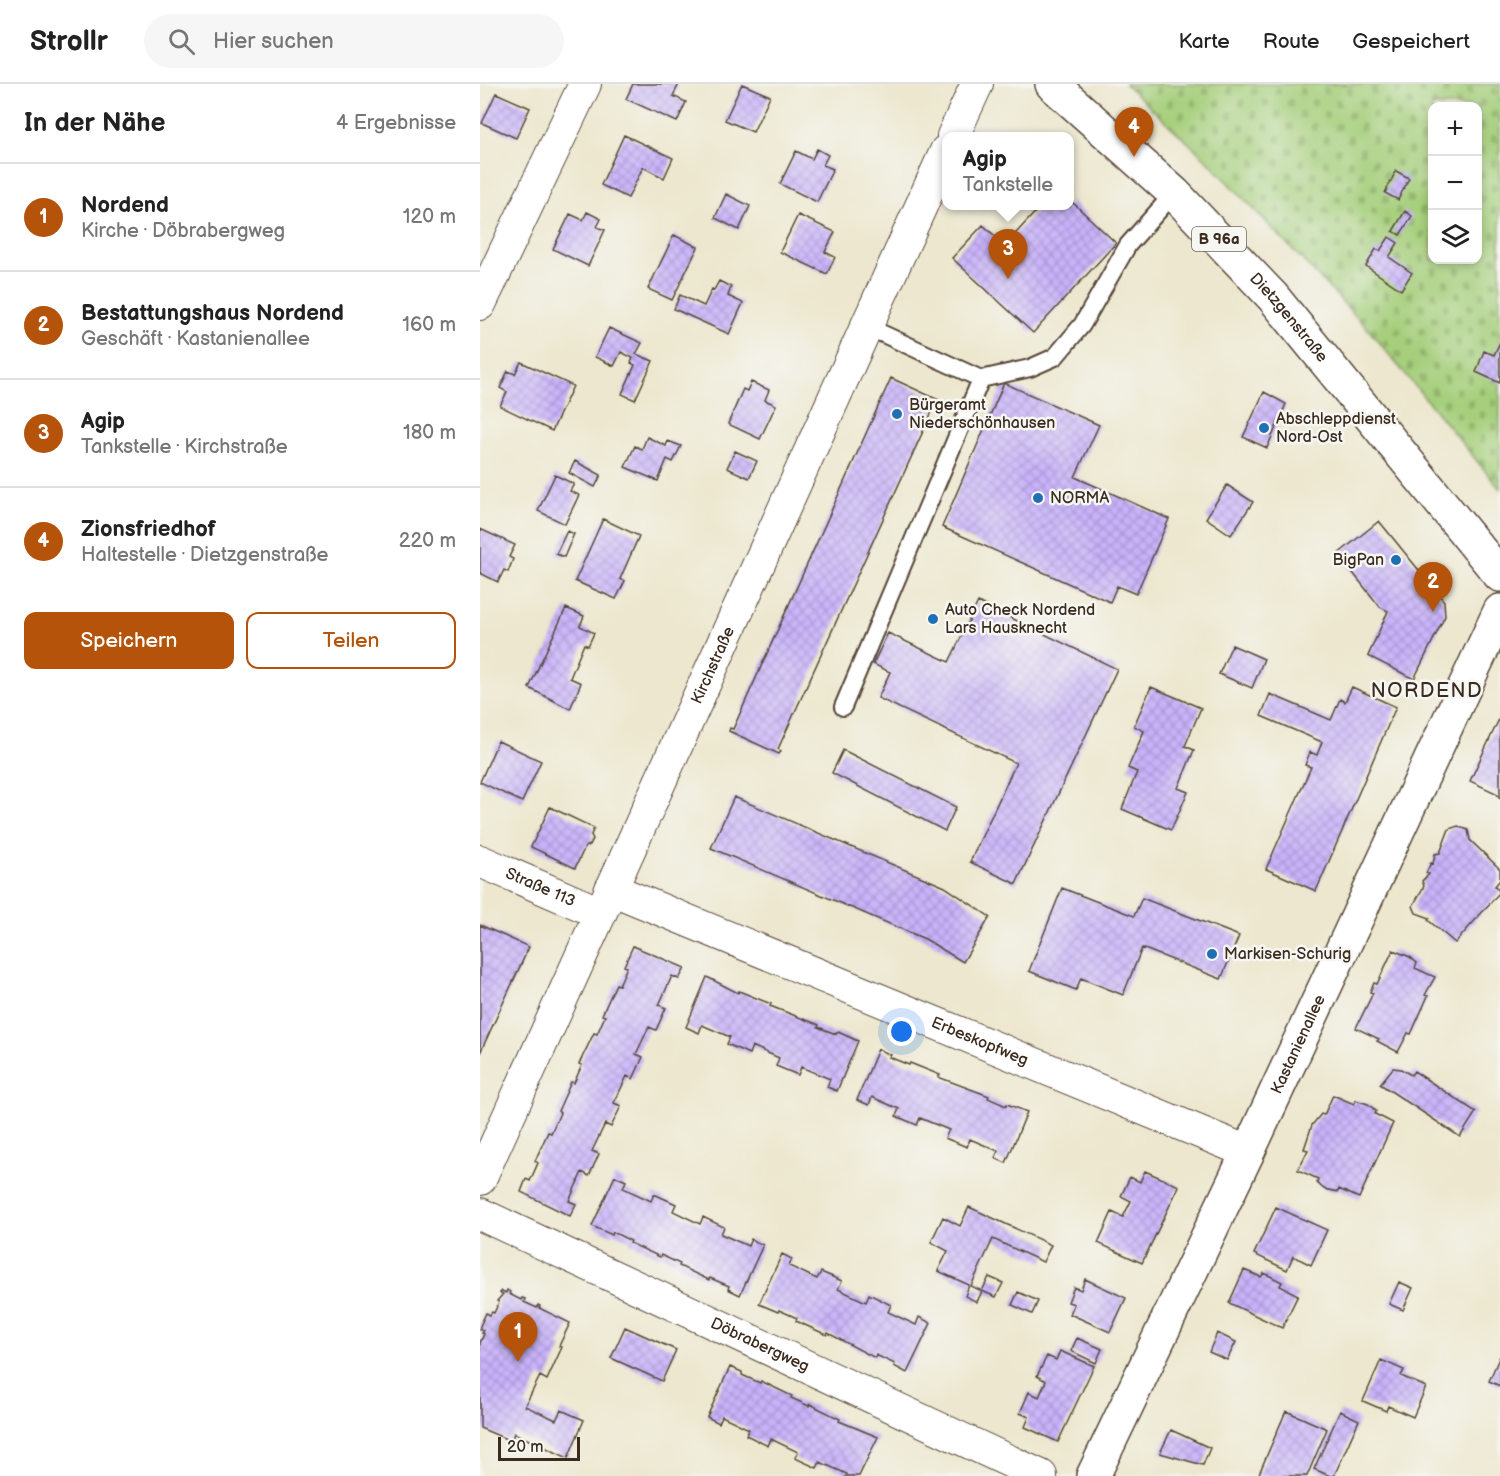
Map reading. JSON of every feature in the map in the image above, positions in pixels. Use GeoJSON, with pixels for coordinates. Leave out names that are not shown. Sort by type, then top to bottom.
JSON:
{"type":"FeatureCollection","features":[{"type":"Feature","properties":{"kind":"street"},"geometry":{"type":"LineString","coordinates":[[480,304],[585,84]]}},
{"type":"Feature","properties":{"kind":"street"},"geometry":{"type":"LineString","coordinates":[[955,132],[977,84]]}},
{"type":"Feature","properties":{"kind":"street","name":"Dietzgenstraße"},"geometry":{"type":"LineString","coordinates":[[1052,84],[1174,194],[1273,297],[1500,575]]}},
{"type":"Feature","properties":{"kind":"street","name":"Kirchstraße"},"geometry":{"type":"LineString","coordinates":[[480,1179],[942,161]]}},
{"type":"Feature","properties":{"kind":"street","name":"Kastanienallee"},"geometry":{"type":"LineString","coordinates":[[1093,1476],[1248,1152],[1500,611]]}},
{"type":"Feature","properties":{"kind":"street","name":"Straße 113"},"geometry":{"type":"LineString","coordinates":[[480,861],[606,901]]}},
{"type":"Feature","properties":{"kind":"street","name":"Erbeskopfweg"},"geometry":{"type":"LineString","coordinates":[[606,901],[1248,1152]]}},
{"type":"Feature","properties":{"kind":"street","name":"Döbrabergweg"},"geometry":{"type":"LineString","coordinates":[[480,1214],[1041,1476]]}},
{"type":"Feature","properties":{"kind":"lane"},"geometry":{"type":"LineString","coordinates":[[868,327],[981,379],[1030,368],[1054,357],[1082,325],[1128,245],[1174,194]]}},
{"type":"Feature","properties":{"kind":"lane"},"geometry":{"type":"LineString","coordinates":[[843,707],[981,379]]}},
{"type":"Feature","properties":{"kind":"green space"},"geometry":{"type":"Polygon","coordinates":[[[1125,84],[1500,84],[1500,489],[1368,329],[1208,161],[1125,84]]]}},
{"type":"Feature","properties":{"kind":"building"},"geometry":{"type":"Polygon","coordinates":[[[633,84],[679,84],[673,96],[686,102],[677,122],[626,99],[633,84]]]}},
{"type":"Feature","properties":{"kind":"building"},"geometry":{"type":"Polygon","coordinates":[[[742,84],[770,96],[753,132],[725,120],[742,84]]]}},
{"type":"Feature","properties":{"kind":"building"},"geometry":{"type":"Polygon","coordinates":[[[496,93],[530,108],[516,138],[482,123],[496,93]]]}},
{"type":"Feature","properties":{"kind":"building"},"geometry":{"type":"Polygon","coordinates":[[[624,135],[673,158],[664,178],[643,167],[628,198],[601,185],[624,135]]]}},
{"type":"Feature","properties":{"kind":"building"},"geometry":{"type":"Polygon","coordinates":[[[817,149],[828,155],[823,165],[833,169],[817,202],[780,184],[796,151],[812,159],[817,149]]]}},
{"type":"Feature","properties":{"kind":"building"},"geometry":{"type":"Polygon","coordinates":[[[1396,171],[1409,178],[1398,200],[1385,193],[1396,171]]]}},
{"type":"Feature","properties":{"kind":"building"},"geometry":{"type":"Polygon","coordinates":[[[726,194],[750,206],[739,230],[715,218],[726,194]]]}},
{"type":"Feature","properties":{"kind":"building"},"geometry":{"type":"Polygon","coordinates":[[[1074,204],[1116,243],[1033,333],[952,258],[983,225],[1005,245],[1037,210],[1074,210],[1074,204]]]}},
{"type":"Feature","properties":{"kind":"building"},"geometry":{"type":"Polygon","coordinates":[[[1405,211],[1412,216],[1400,235],[1393,231],[1405,211]]]}},
{"type":"Feature","properties":{"kind":"building"},"geometry":{"type":"Polygon","coordinates":[[[587,212],[601,219],[597,227],[605,230],[588,266],[553,249],[570,214],[583,220],[587,212]]]}},
{"type":"Feature","properties":{"kind":"building"},"geometry":{"type":"Polygon","coordinates":[[[798,215],[835,232],[825,252],[835,257],[827,274],[780,252],[798,215]]]}},
{"type":"Feature","properties":{"kind":"building"},"geometry":{"type":"Polygon","coordinates":[[[674,235],[698,247],[672,300],[648,289],[674,235]]]}},
{"type":"Feature","properties":{"kind":"building"},"geometry":{"type":"Polygon","coordinates":[[[1389,237],[1398,243],[1389,257],[1412,273],[1401,290],[1366,266],[1376,249],[1380,251],[1389,237]]]}},
{"type":"Feature","properties":{"kind":"building"},"geometry":{"type":"Polygon","coordinates":[[[719,281],[731,287],[728,296],[743,303],[729,334],[674,309],[680,295],[704,306],[712,289],[714,290],[719,281]]]}},
{"type":"Feature","properties":{"kind":"building"},"geometry":{"type":"Polygon","coordinates":[[[609,328],[642,343],[636,354],[653,361],[635,400],[622,394],[635,365],[631,363],[633,358],[621,352],[614,366],[595,357],[609,328]]]}},
{"type":"Feature","properties":{"kind":"building"},"geometry":{"type":"Polygon","coordinates":[[[1500,342],[1500,383],[1476,372],[1484,351],[1494,355],[1500,342]]]}},
{"type":"Feature","properties":{"kind":"building"},"geometry":{"type":"Polygon","coordinates":[[[521,362],[573,386],[552,431],[500,406],[507,392],[500,388],[508,371],[515,374],[521,362]]]}},
{"type":"Feature","properties":{"kind":"building"},"geometry":{"type":"Polygon","coordinates":[[[891,378],[941,401],[939,404],[936,403],[778,749],[781,751],[779,754],[729,731],[730,728],[733,729],[891,378]]]}},
{"type":"Feature","properties":{"kind":"building"},"geometry":{"type":"Polygon","coordinates":[[[751,382],[769,390],[765,400],[776,405],[760,439],[728,424],[743,389],[747,391],[751,382]]]}},
{"type":"Feature","properties":{"kind":"building","name":"NORMA"},"geometry":{"type":"Polygon","coordinates":[[[1004,383],[1099,425],[1075,477],[1169,519],[1136,594],[1117,586],[1110,602],[942,527],[1004,383]]]}},
{"type":"Feature","properties":{"kind":"building"},"geometry":{"type":"Polygon","coordinates":[[[1264,392],[1286,404],[1267,448],[1243,437],[1264,392]]]}},
{"type":"Feature","properties":{"kind":"building"},"geometry":{"type":"Polygon","coordinates":[[[647,437],[666,446],[668,441],[681,446],[673,462],[667,459],[658,481],[625,467],[635,446],[642,449],[647,437]]]}},
{"type":"Feature","properties":{"kind":"building"},"geometry":{"type":"Polygon","coordinates":[[[735,451],[757,461],[749,478],[727,468],[735,451]]]}},
{"type":"Feature","properties":{"kind":"building"},"geometry":{"type":"Polygon","coordinates":[[[575,461],[601,475],[595,487],[569,473],[575,461]]]}},
{"type":"Feature","properties":{"kind":"building"},"geometry":{"type":"Polygon","coordinates":[[[555,475],[574,484],[570,491],[579,495],[565,524],[538,511],[555,475]]]}},
{"type":"Feature","properties":{"kind":"building"},"geometry":{"type":"Polygon","coordinates":[[[1227,485],[1253,502],[1231,535],[1206,518],[1227,485]]]}},
{"type":"Feature","properties":{"kind":"building"},"geometry":{"type":"Polygon","coordinates":[[[603,519],[639,536],[620,579],[625,581],[616,599],[575,581],[603,519]]]}},
{"type":"Feature","properties":{"kind":"building"},"geometry":{"type":"Polygon","coordinates":[[[1379,521],[1444,601],[1445,616],[1414,679],[1368,656],[1388,611],[1380,607],[1338,554],[1379,521]]]}},
{"type":"Feature","properties":{"kind":"building"},"geometry":{"type":"Polygon","coordinates":[[[480,529],[515,545],[509,557],[513,559],[508,572],[504,570],[498,582],[480,573],[480,529]]]}},
{"type":"Feature","properties":{"kind":"building"},"geometry":{"type":"Polygon","coordinates":[[[567,531],[574,534],[564,557],[556,554],[567,531]]]}},
{"type":"Feature","properties":{"kind":"building"},"geometry":{"type":"Polygon","coordinates":[[[978,602],[1117,669],[1016,884],[970,862],[1016,763],[878,698],[890,672],[873,664],[888,633],[949,662],[978,602]]]}},
{"type":"Feature","properties":{"kind":"building"},"geometry":{"type":"Polygon","coordinates":[[[566,608],[584,616],[580,626],[594,633],[588,646],[584,644],[570,678],[581,683],[570,709],[529,688],[566,608]]]}},
{"type":"Feature","properties":{"kind":"building"},"geometry":{"type":"Polygon","coordinates":[[[1232,645],[1264,659],[1252,688],[1219,674],[1232,645]]]}},
{"type":"Feature","properties":{"kind":"building"},"geometry":{"type":"Polygon","coordinates":[[[1151,687],[1201,708],[1185,746],[1194,750],[1178,788],[1188,792],[1171,830],[1122,809],[1137,772],[1128,768],[1144,731],[1134,726],[1151,687]]]}},
{"type":"Feature","properties":{"kind":"building"},"geometry":{"type":"Polygon","coordinates":[[[1352,687],[1396,707],[1316,891],[1266,869],[1311,767],[1305,765],[1310,752],[1317,755],[1322,742],[1261,716],[1270,694],[1331,720],[1340,699],[1345,702],[1352,687]]]}},
{"type":"Feature","properties":{"kind":"building"},"geometry":{"type":"Polygon","coordinates":[[[1500,717],[1500,798],[1496,793],[1470,781],[1500,717]]]}},
{"type":"Feature","properties":{"kind":"building"},"geometry":{"type":"Polygon","coordinates":[[[498,741],[541,761],[522,802],[480,782],[498,741]]]}},
{"type":"Feature","properties":{"kind":"building"},"geometry":{"type":"Polygon","coordinates":[[[843,750],[956,807],[945,831],[832,773],[843,750]]]}},
{"type":"Feature","properties":{"kind":"building"},"geometry":{"type":"Polygon","coordinates":[[[734,797],[945,887],[990,917],[963,962],[925,939],[711,848],[734,797]]]}},
{"type":"Feature","properties":{"kind":"building"},"geometry":{"type":"Polygon","coordinates":[[[550,807],[594,828],[591,835],[593,839],[590,845],[585,847],[575,868],[531,847],[550,807]]]}},
{"type":"Feature","properties":{"kind":"building"},"geometry":{"type":"Polygon","coordinates":[[[1458,826],[1468,830],[1470,840],[1500,869],[1500,880],[1495,886],[1500,892],[1455,943],[1428,920],[1430,918],[1416,913],[1413,906],[1424,886],[1422,881],[1429,874],[1426,873],[1431,863],[1433,864],[1435,854],[1440,853],[1449,829],[1458,826]]]}},
{"type":"Feature","properties":{"kind":"building"},"geometry":{"type":"Polygon","coordinates":[[[1062,888],[1134,916],[1142,898],[1239,936],[1221,979],[1142,948],[1123,995],[1081,978],[1076,990],[1029,971],[1062,888]]]}},
{"type":"Feature","properties":{"kind":"building"},"geometry":{"type":"Polygon","coordinates":[[[480,925],[529,947],[480,1053],[480,925]]]}},
{"type":"Feature","properties":{"kind":"building"},"geometry":{"type":"Polygon","coordinates":[[[633,946],[685,968],[679,979],[672,976],[659,1005],[666,1008],[656,1030],[649,1027],[636,1054],[643,1057],[633,1079],[627,1076],[614,1103],[621,1106],[611,1127],[605,1124],[592,1151],[599,1154],[589,1176],[582,1172],[569,1201],[576,1204],[570,1216],[521,1192],[526,1179],[530,1181],[538,1163],[535,1161],[548,1132],[551,1133],[560,1113],[558,1111],[571,1082],[574,1083],[582,1065],[579,1064],[594,1033],[597,1034],[605,1016],[602,1015],[616,984],[619,985],[633,946]]]}},
{"type":"Feature","properties":{"kind":"building"},"geometry":{"type":"Polygon","coordinates":[[[1393,950],[1410,957],[1417,963],[1415,968],[1435,977],[1425,995],[1428,996],[1411,1034],[1408,1033],[1398,1052],[1377,1041],[1379,1039],[1356,1028],[1373,993],[1370,992],[1374,983],[1377,984],[1393,950]]]}},
{"type":"Feature","properties":{"kind":"building"},"geometry":{"type":"Polygon","coordinates":[[[707,977],[738,993],[739,991],[819,1025],[818,1027],[836,1034],[838,1032],[858,1041],[837,1091],[827,1087],[830,1079],[801,1067],[798,1075],[776,1066],[779,1058],[752,1046],[749,1054],[727,1044],[730,1037],[702,1025],[699,1033],[686,1027],[707,977]]]}},
{"type":"Feature","properties":{"kind":"building"},"geometry":{"type":"Polygon","coordinates":[[[878,1049],[891,1055],[889,1057],[940,1075],[938,1077],[989,1096],[988,1098],[1006,1106],[1007,1104],[1027,1112],[1006,1163],[995,1158],[998,1151],[970,1139],[967,1147],[945,1138],[949,1130],[920,1118],[917,1125],[896,1116],[899,1109],[872,1097],[869,1105],[857,1100],[878,1049]]]}},
{"type":"Feature","properties":{"kind":"building"},"geometry":{"type":"Polygon","coordinates":[[[1393,1068],[1401,1069],[1411,1075],[1414,1071],[1476,1112],[1460,1137],[1380,1084],[1393,1068]]]}},
{"type":"Feature","properties":{"kind":"building"},"geometry":{"type":"Polygon","coordinates":[[[1333,1095],[1354,1104],[1355,1100],[1368,1104],[1376,1111],[1375,1114],[1393,1123],[1359,1198],[1339,1189],[1338,1192],[1324,1189],[1317,1183],[1318,1179],[1298,1170],[1308,1150],[1304,1149],[1312,1125],[1321,1114],[1324,1115],[1333,1095]]]}},
{"type":"Feature","properties":{"kind":"building"},"geometry":{"type":"Polygon","coordinates":[[[1145,1171],[1179,1186],[1142,1263],[1098,1243],[1112,1212],[1123,1217],[1131,1201],[1121,1196],[1130,1177],[1140,1182],[1145,1171]]]}},
{"type":"Feature","properties":{"kind":"building"},"geometry":{"type":"Polygon","coordinates":[[[615,1176],[626,1181],[623,1188],[651,1201],[654,1194],[676,1204],[673,1211],[700,1224],[703,1217],[724,1227],[721,1234],[748,1246],[751,1239],[763,1245],[740,1295],[728,1289],[729,1286],[710,1278],[709,1280],[661,1255],[660,1257],[630,1243],[631,1241],[613,1232],[612,1235],[592,1226],[615,1176]]]}},
{"type":"Feature","properties":{"kind":"building"},"geometry":{"type":"Polygon","coordinates":[[[969,1207],[1051,1245],[1043,1262],[993,1239],[971,1286],[982,1291],[977,1302],[965,1296],[969,1285],[938,1271],[948,1251],[931,1242],[943,1217],[960,1226],[969,1207]]]}},
{"type":"Feature","properties":{"kind":"building"},"geometry":{"type":"Polygon","coordinates":[[[1276,1207],[1327,1230],[1311,1265],[1293,1256],[1287,1270],[1254,1254],[1276,1207]]]}},
{"type":"Feature","properties":{"kind":"building"},"geometry":{"type":"Polygon","coordinates":[[[782,1254],[792,1259],[789,1266],[817,1279],[821,1272],[842,1281],[838,1289],[866,1302],[869,1294],[891,1305],[888,1312],[916,1325],[919,1317],[931,1323],[907,1373],[876,1355],[875,1358],[828,1333],[827,1335],[796,1321],[797,1318],[759,1304],[782,1254]]]}},
{"type":"Feature","properties":{"kind":"building"},"geometry":{"type":"Polygon","coordinates":[[[1244,1270],[1261,1277],[1264,1273],[1282,1282],[1280,1286],[1298,1295],[1282,1328],[1229,1303],[1244,1270]]]}},
{"type":"Feature","properties":{"kind":"building"},"geometry":{"type":"Polygon","coordinates":[[[989,1277],[1003,1283],[996,1297],[982,1291],[989,1277]]]}},
{"type":"Feature","properties":{"kind":"building"},"geometry":{"type":"Polygon","coordinates":[[[1085,1279],[1126,1298],[1110,1332],[1070,1314],[1074,1304],[1068,1302],[1074,1287],[1081,1290],[1085,1279]]]}},
{"type":"Feature","properties":{"kind":"building"},"geometry":{"type":"Polygon","coordinates":[[[1399,1282],[1413,1288],[1403,1310],[1389,1304],[1399,1282]]]}},
{"type":"Feature","properties":{"kind":"building"},"geometry":{"type":"Polygon","coordinates":[[[507,1290],[509,1294],[521,1300],[525,1299],[524,1302],[537,1308],[538,1305],[539,1308],[570,1323],[547,1380],[540,1376],[525,1406],[556,1420],[561,1410],[584,1420],[568,1458],[514,1433],[511,1441],[480,1428],[480,1343],[484,1334],[480,1326],[486,1313],[490,1315],[494,1313],[499,1302],[497,1301],[503,1294],[500,1293],[502,1291],[506,1293],[507,1290]]]}},
{"type":"Feature","properties":{"kind":"building"},"geometry":{"type":"Polygon","coordinates":[[[1018,1292],[1038,1301],[1032,1314],[1012,1305],[1018,1292]]]}},
{"type":"Feature","properties":{"kind":"building"},"geometry":{"type":"Polygon","coordinates":[[[625,1327],[676,1350],[662,1381],[611,1358],[625,1327]]]}},
{"type":"Feature","properties":{"kind":"building"},"geometry":{"type":"Polygon","coordinates":[[[1217,1333],[1236,1342],[1227,1360],[1209,1352],[1217,1333]]]}},
{"type":"Feature","properties":{"kind":"building"},"geometry":{"type":"Polygon","coordinates":[[[1077,1338],[1102,1349],[1096,1363],[1071,1351],[1077,1338]]]}},
{"type":"Feature","properties":{"kind":"building"},"geometry":{"type":"Polygon","coordinates":[[[1060,1351],[1094,1366],[1058,1442],[1025,1427],[1029,1417],[1020,1413],[1029,1392],[1039,1397],[1046,1381],[1037,1376],[1047,1356],[1056,1360],[1060,1351]]]}},
{"type":"Feature","properties":{"kind":"building"},"geometry":{"type":"Polygon","coordinates":[[[1500,1356],[1500,1386],[1489,1381],[1500,1356]]]}},
{"type":"Feature","properties":{"kind":"building"},"geometry":{"type":"Polygon","coordinates":[[[1381,1360],[1404,1370],[1401,1376],[1426,1387],[1413,1417],[1388,1406],[1386,1411],[1363,1401],[1381,1360]]]}},
{"type":"Feature","properties":{"kind":"building"},"geometry":{"type":"Polygon","coordinates":[[[730,1367],[742,1372],[742,1375],[760,1383],[761,1381],[792,1396],[791,1398],[809,1406],[810,1404],[840,1419],[839,1421],[878,1437],[859,1476],[846,1476],[847,1474],[820,1462],[817,1468],[795,1458],[798,1452],[771,1439],[768,1446],[746,1435],[749,1429],[722,1416],[719,1423],[707,1417],[730,1367]]]}},
{"type":"Feature","properties":{"kind":"building"},"geometry":{"type":"Polygon","coordinates":[[[1286,1411],[1327,1429],[1307,1476],[1258,1476],[1286,1411]]]}},
{"type":"Feature","properties":{"kind":"building"},"geometry":{"type":"Polygon","coordinates":[[[1340,1411],[1359,1420],[1334,1476],[1330,1476],[1314,1469],[1340,1411]]]}},
{"type":"Feature","properties":{"kind":"building"},"geometry":{"type":"Polygon","coordinates":[[[1171,1430],[1210,1448],[1203,1465],[1160,1453],[1171,1430]]]}},
{"type":"Feature","properties":{"kind":"place","name":"Zionsfriedhof"},"geometry":{"type":"Point","coordinates":[1134,157]}},
{"type":"Feature","properties":{"kind":"place","name":"Agip"},"geometry":{"type":"Point","coordinates":[1008,279]}},
{"type":"Feature","properties":{"kind":"place","name":"Bürgeramt Niederschönhausen"},"geometry":{"type":"Point","coordinates":[897,414]}},
{"type":"Feature","properties":{"kind":"place","name":"Abschleppdienst Nord-Ost"},"geometry":{"type":"Point","coordinates":[1264,428]}},
{"type":"Feature","properties":{"kind":"place","name":"NORMA"},"geometry":{"type":"Point","coordinates":[1038,498]}},
{"type":"Feature","properties":{"kind":"place","name":"BigPan"},"geometry":{"type":"Point","coordinates":[1396,560]}},
{"type":"Feature","properties":{"kind":"place","name":"Bestattungshaus Nordend"},"geometry":{"type":"Point","coordinates":[1433,612]}},
{"type":"Feature","properties":{"kind":"place","name":"Auto Check Nordend Lars Hausknecht"},"geometry":{"type":"Point","coordinates":[933,619]}},
{"type":"Feature","properties":{"kind":"place","name":"Markisen-Schurig"},"geometry":{"type":"Point","coordinates":[1212,954]}},
{"type":"Feature","properties":{"kind":"place","name":"Nordend"},"geometry":{"type":"Point","coordinates":[518,1362]}},
{"type":"Feature","properties":{"kind":"district","name":"NORDEND"},"geometry":{"type":"Point","coordinates":[1427,691]}}]}
